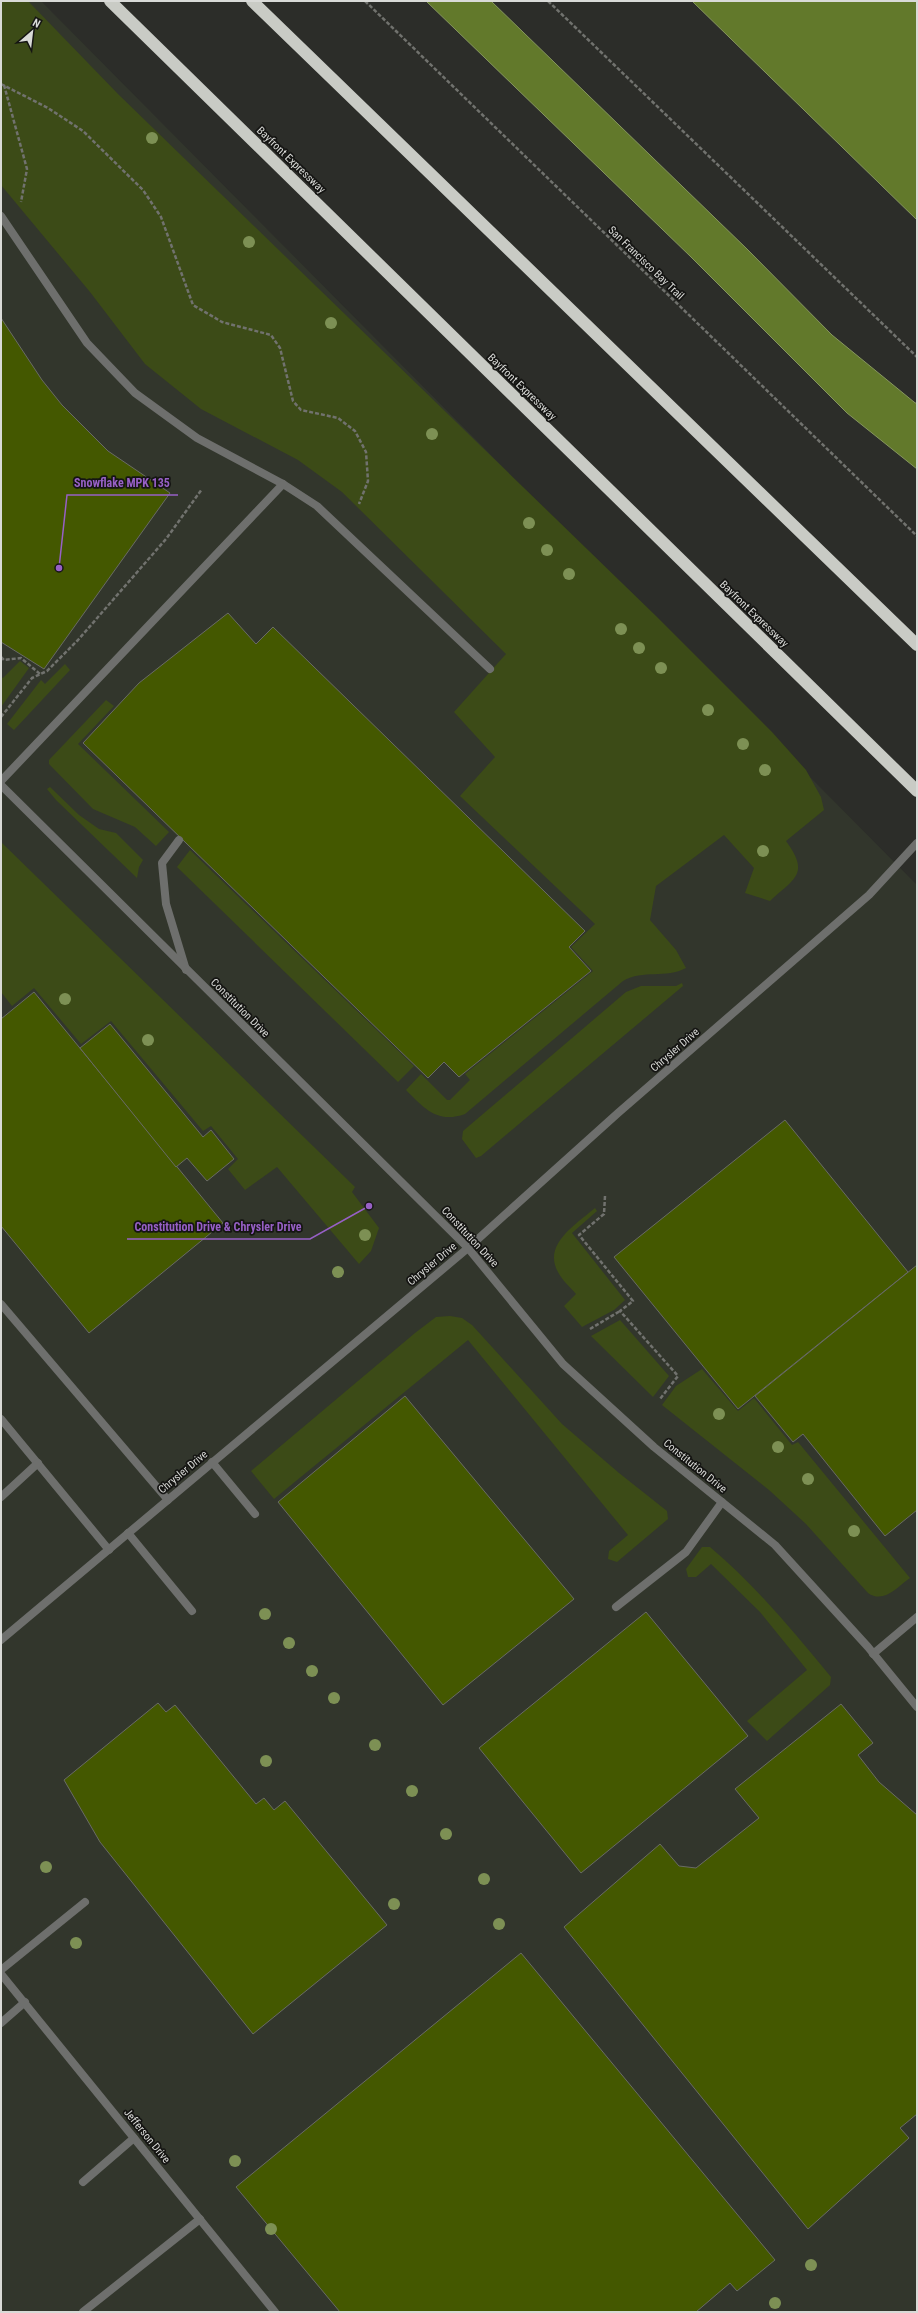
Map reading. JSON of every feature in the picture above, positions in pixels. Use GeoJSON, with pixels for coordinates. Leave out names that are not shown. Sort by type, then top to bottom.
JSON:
{"type":"FeatureCollection","features":[{"type":"Feature","properties":{"kind":"highway","name":"Bayfront Expressway"},"geometry":{"type":"LineString","coordinates":[[110,1],[917,791]]}},
{"type":"Feature","properties":{"kind":"highway"},"geometry":{"type":"LineString","coordinates":[[252,1],[917,645]]}},
{"type":"Feature","properties":{"kind":"street"},"geometry":{"type":"LineString","coordinates":[[1,216],[87,343],[135,394],[197,438],[283,484],[318,506],[340,525],[490,668]]}},
{"type":"Feature","properties":{"kind":"street"},"geometry":{"type":"LineString","coordinates":[[1,781],[283,484]]}},
{"type":"Feature","properties":{"kind":"street","name":"Constitution Drive"},"geometry":{"type":"LineString","coordinates":[[1,785],[468,1248],[563,1364],[654,1447],[775,1546],[874,1654],[917,1707]]}},
{"type":"Feature","properties":{"kind":"street"},"geometry":{"type":"LineString","coordinates":[[179,840],[162,863],[166,904],[186,970]]}},
{"type":"Feature","properties":{"kind":"street","name":"Chrysler Drive"},"geometry":{"type":"LineString","coordinates":[[1,1640],[468,1248],[618,1113],[864,900],[917,843]]}},
{"type":"Feature","properties":{"kind":"street"},"geometry":{"type":"LineString","coordinates":[[1,1304],[168,1500]]}},
{"type":"Feature","properties":{"kind":"street"},"geometry":{"type":"LineString","coordinates":[[1,1419],[109,1550]]}},
{"type":"Feature","properties":{"kind":"street"},"geometry":{"type":"LineString","coordinates":[[212,1462],[255,1514]]}},
{"type":"Feature","properties":{"kind":"street"},"geometry":{"type":"LineString","coordinates":[[1,1497],[38,1464]]}},
{"type":"Feature","properties":{"kind":"street"},"geometry":{"type":"LineString","coordinates":[[616,1607],[686,1552],[722,1502]]}},
{"type":"Feature","properties":{"kind":"street"},"geometry":{"type":"LineString","coordinates":[[128,1533],[192,1611]]}},
{"type":"Feature","properties":{"kind":"street"},"geometry":{"type":"LineString","coordinates":[[874,1654],[917,1617]]}},
{"type":"Feature","properties":{"kind":"street"},"geometry":{"type":"LineString","coordinates":[[1,1970],[85,1902]]}},
{"type":"Feature","properties":{"kind":"street","name":"Jefferson Drive"},"geometry":{"type":"LineString","coordinates":[[1,1974],[275,2312]]}},
{"type":"Feature","properties":{"kind":"street"},"geometry":{"type":"LineString","coordinates":[[1,2023],[24,2002]]}},
{"type":"Feature","properties":{"kind":"street"},"geometry":{"type":"LineString","coordinates":[[83,2182],[134,2138]]}},
{"type":"Feature","properties":{"kind":"street"},"geometry":{"type":"LineString","coordinates":[[83,2312],[200,2219]]}},
{"type":"Feature","properties":{"kind":"path","name":"San Francisco Bay Trail"},"geometry":{"type":"LineString","coordinates":[[365,1],[917,536]]}},
{"type":"Feature","properties":{"kind":"path"},"geometry":{"type":"LineString","coordinates":[[548,1],[917,357]]}},
{"type":"Feature","properties":{"kind":"path"},"geometry":{"type":"LineString","coordinates":[[3,85],[27,169],[21,202]]}},
{"type":"Feature","properties":{"kind":"path"},"geometry":{"type":"LineString","coordinates":[[3,85],[48,108],[83,131],[143,190],[161,217],[193,305],[222,322],[271,335],[280,348],[293,401],[301,410],[338,418],[355,431],[366,452],[368,482],[359,504]]}},
{"type":"Feature","properties":{"kind":"path"},"geometry":{"type":"LineString","coordinates":[[1,717],[32,678],[47,672],[78,640],[166,539],[202,488]]}},
{"type":"Feature","properties":{"kind":"path"},"geometry":{"type":"LineString","coordinates":[[1,657],[4,660],[21,658],[40,674]]}},
{"type":"Feature","properties":{"kind":"path"},"geometry":{"type":"LineString","coordinates":[[590,1329],[620,1311],[633,1300],[579,1235],[604,1214],[605,1196]]}},
{"type":"Feature","properties":{"kind":"path"},"geometry":{"type":"LineString","coordinates":[[620,1311],[678,1376],[660,1399]]}},
{"type":"Feature","properties":{"kind":"shaded area"},"geometry":{"type":"Polygon","coordinates":[[[1,1],[41,1],[917,885],[917,2312],[1,2312],[1,1]]]}},
{"type":"Feature","properties":{"kind":"shaded area"},"geometry":{"type":"Polygon","coordinates":[[[1,1],[28,1],[118,94],[656,616],[772,732],[806,770],[821,797],[824,810],[786,841],[797,861],[798,868],[796,875],[786,887],[770,901],[745,893],[754,868],[724,835],[656,886],[650,920],[676,950],[686,968],[671,973],[638,975],[623,981],[465,1114],[455,1117],[439,1116],[425,1108],[406,1090],[421,1074],[447,1100],[450,1100],[470,1080],[465,1074],[593,971],[571,947],[595,924],[460,796],[495,757],[454,712],[506,654],[342,492],[298,460],[201,409],[145,364],[90,292],[1,185],[1,1]]]}},
{"type":"Feature","properties":{"kind":"shaded area"},"geometry":{"type":"Polygon","coordinates":[[[426,1],[491,1],[747,249],[832,335],[917,404],[917,469],[847,413],[691,257],[426,1]]]}},
{"type":"Feature","properties":{"kind":"shaded area"},"geometry":{"type":"Polygon","coordinates":[[[692,1],[917,1],[917,220],[692,1]]]}},
{"type":"Feature","properties":{"kind":"shaded area"},"geometry":{"type":"Polygon","coordinates":[[[20,661],[29,668],[1,707],[1,677],[3,678],[20,661]]]}},
{"type":"Feature","properties":{"kind":"shaded area"},"geometry":{"type":"Polygon","coordinates":[[[65,664],[70,670],[14,730],[7,724],[41,680],[45,684],[65,664]]]}},
{"type":"Feature","properties":{"kind":"shaded area"},"geometry":{"type":"Polygon","coordinates":[[[106,700],[114,706],[78,744],[169,832],[156,846],[135,827],[93,809],[49,764],[49,760],[106,700]]]}},
{"type":"Feature","properties":{"kind":"shaded area"},"geometry":{"type":"Polygon","coordinates":[[[50,787],[79,815],[99,829],[116,833],[143,860],[139,867],[137,878],[56,800],[47,789],[50,787]]]}},
{"type":"Feature","properties":{"kind":"shaded area"},"geometry":{"type":"Polygon","coordinates":[[[1,842],[355,1187],[352,1192],[379,1228],[371,1251],[359,1264],[277,1167],[245,1190],[228,1169],[238,1159],[211,1126],[203,1131],[111,1021],[81,1044],[34,988],[12,1006],[1,992],[1,842]]]}},
{"type":"Feature","properties":{"kind":"shaded area"},"geometry":{"type":"Polygon","coordinates":[[[190,850],[414,1066],[398,1082],[177,867],[190,850]]]}},
{"type":"Feature","properties":{"kind":"shaded area"},"geometry":{"type":"Polygon","coordinates":[[[682,983],[683,986],[481,1156],[476,1158],[462,1139],[463,1131],[626,992],[641,986],[676,986],[682,983]]]}},
{"type":"Feature","properties":{"kind":"shaded area"},"geometry":{"type":"Polygon","coordinates":[[[595,1208],[597,1211],[572,1233],[625,1300],[614,1310],[582,1327],[564,1306],[576,1294],[558,1272],[554,1262],[555,1252],[558,1243],[564,1235],[595,1208]]]}},
{"type":"Feature","properties":{"kind":"shaded area"},"geometry":{"type":"Polygon","coordinates":[[[450,1316],[462,1318],[472,1325],[562,1424],[619,1473],[667,1511],[668,1519],[617,1562],[608,1559],[609,1551],[628,1535],[468,1340],[274,1499],[251,1471],[415,1333],[436,1317],[450,1316]]]}},
{"type":"Feature","properties":{"kind":"shaded area"},"geometry":{"type":"Polygon","coordinates":[[[620,1320],[669,1376],[653,1397],[591,1336],[620,1320]]]}},
{"type":"Feature","properties":{"kind":"shaded area"},"geometry":{"type":"Polygon","coordinates":[[[702,1369],[738,1411],[754,1398],[792,1445],[798,1442],[910,1578],[895,1590],[885,1595],[879,1597],[868,1593],[806,1524],[769,1490],[662,1405],[676,1386],[702,1369]]]}},
{"type":"Feature","properties":{"kind":"shaded area"},"geometry":{"type":"Polygon","coordinates":[[[702,1547],[710,1547],[743,1577],[788,1626],[831,1677],[830,1685],[767,1741],[747,1721],[807,1670],[760,1612],[711,1564],[696,1577],[688,1577],[686,1569],[702,1547]]]}},
{"type":"Feature","properties":{"kind":"building"},"geometry":{"type":"Polygon","coordinates":[[[1,318],[42,380],[62,405],[108,451],[170,493],[44,669],[1,642],[1,318]]]}},
{"type":"Feature","properties":{"kind":"building"},"geometry":{"type":"Polygon","coordinates":[[[228,613],[256,644],[273,627],[585,931],[569,947],[591,971],[459,1077],[444,1062],[428,1078],[83,743],[139,683],[228,613]]]}},
{"type":"Feature","properties":{"kind":"building"},"geometry":{"type":"Polygon","coordinates":[[[34,992],[223,1223],[89,1333],[1,1226],[1,1019],[34,992]]]}},
{"type":"Feature","properties":{"kind":"building"},"geometry":{"type":"Polygon","coordinates":[[[110,1024],[203,1137],[211,1130],[234,1159],[207,1181],[187,1158],[176,1167],[80,1048],[110,1024]]]}},
{"type":"Feature","properties":{"kind":"building"},"geometry":{"type":"Polygon","coordinates":[[[785,1120],[908,1272],[738,1409],[614,1257],[785,1120]]]}},
{"type":"Feature","properties":{"kind":"building"},"geometry":{"type":"Polygon","coordinates":[[[917,1265],[917,1510],[885,1536],[803,1434],[793,1442],[755,1396],[917,1265]]]}},
{"type":"Feature","properties":{"kind":"building"},"geometry":{"type":"Polygon","coordinates":[[[405,1396],[574,1599],[443,1705],[278,1502],[405,1396]]]}},
{"type":"Feature","properties":{"kind":"building"},"geometry":{"type":"Polygon","coordinates":[[[646,1612],[748,1736],[581,1873],[479,1748],[646,1612]]]}},
{"type":"Feature","properties":{"kind":"building"},"geometry":{"type":"Polygon","coordinates":[[[158,1703],[166,1712],[175,1705],[256,1804],[264,1798],[274,1810],[285,1801],[387,1925],[253,2034],[100,1842],[64,1780],[158,1703]]]}},
{"type":"Feature","properties":{"kind":"building"},"geometry":{"type":"Polygon","coordinates":[[[841,1704],[873,1743],[858,1755],[879,1782],[917,1815],[917,2114],[900,2128],[909,2138],[808,2229],[564,1927],[660,1844],[679,1866],[696,1868],[759,1818],[735,1789],[841,1704]]]}},
{"type":"Feature","properties":{"kind":"building"},"geometry":{"type":"Polygon","coordinates":[[[521,1953],[775,2260],[737,2291],[730,2283],[696,2312],[340,2312],[236,2187],[521,1953]]]}},
{"type":"Feature","properties":{"kind":"place","name":"Snowflake MPK 135"},"geometry":{"type":"Point","coordinates":[59,568]}},
{"type":"Feature","properties":{"kind":"place","name":"Constitution Drive & Chrysler Drive"},"geometry":{"type":"Point","coordinates":[369,1206]}}]}
